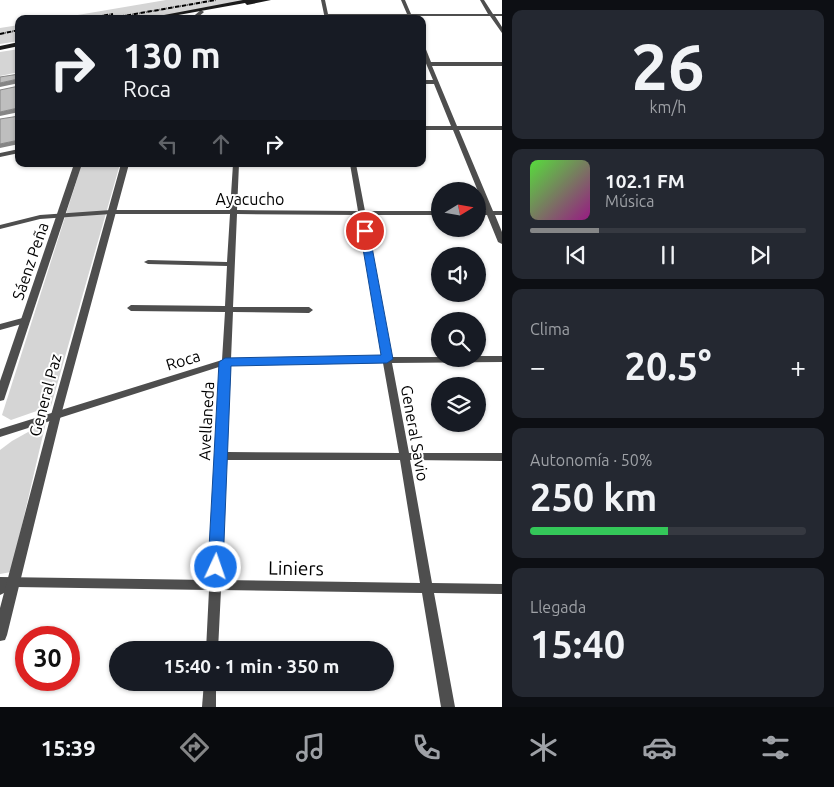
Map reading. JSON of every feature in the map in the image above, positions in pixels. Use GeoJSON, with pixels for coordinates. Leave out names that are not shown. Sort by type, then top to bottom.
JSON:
{"type":"FeatureCollection","features":[{"type":"Feature","properties":{"kind":"main road"},"geometry":{"type":"LineString","coordinates":[[168,15],[252,0]]}},
{"type":"Feature","properties":{"kind":"main road"},"geometry":{"type":"LineString","coordinates":[[185,15],[240,2],[268,0]]}},
{"type":"Feature","properties":{"kind":"main road"},"geometry":{"type":"LineString","coordinates":[[0,46],[15,44]]}},
{"type":"Feature","properties":{"kind":"street"},"geometry":{"type":"LineString","coordinates":[[323,0],[326,15]]}},
{"type":"Feature","properties":{"kind":"street"},"geometry":{"type":"LineString","coordinates":[[403,0],[409,15]]}},
{"type":"Feature","properties":{"kind":"street"},"geometry":{"type":"LineString","coordinates":[[482,0],[502,32]]}},
{"type":"Feature","properties":{"kind":"street"},"geometry":{"type":"LineString","coordinates":[[198,15],[201,12]]}},
{"type":"Feature","properties":{"kind":"street"},"geometry":{"type":"LineString","coordinates":[[426,17],[502,15]]}},
{"type":"Feature","properties":{"kind":"street"},"geometry":{"type":"LineString","coordinates":[[502,64],[426,60],[437,82],[502,242]]}},
{"type":"Feature","properties":{"kind":"street"},"geometry":{"type":"LineString","coordinates":[[426,82],[437,82]]}},
{"type":"Feature","properties":{"kind":"street"},"geometry":{"type":"LineString","coordinates":[[426,128],[502,128]]}},
{"type":"Feature","properties":{"kind":"street"},"geometry":{"type":"LineString","coordinates":[[0,155],[15,152]]}},
{"type":"Feature","properties":{"kind":"street","name":"Sáenz Peña"},"geometry":{"type":"LineString","coordinates":[[0,397],[77,167]]}},
{"type":"Feature","properties":{"kind":"street","name":"General Paz"},"geometry":{"type":"LineString","coordinates":[[0,635],[56,415],[124,167]]}},
{"type":"Feature","properties":{"kind":"street","name":"Avellaneda"},"geometry":{"type":"LineString","coordinates":[[212,641],[236,167]]}},
{"type":"Feature","properties":{"kind":"street","name":"General Savio"},"geometry":{"type":"LineString","coordinates":[[353,167],[448,707]]}},
{"type":"Feature","properties":{"kind":"street","name":"Ayacucho"},"geometry":{"type":"LineString","coordinates":[[0,228],[40,217],[111,212],[431,213]]}},
{"type":"Feature","properties":{"kind":"street"},"geometry":{"type":"LineString","coordinates":[[486,213],[502,213]]}},
{"type":"Feature","properties":{"kind":"street"},"geometry":{"type":"LineString","coordinates":[[148,262],[230,264]]}},
{"type":"Feature","properties":{"kind":"street"},"geometry":{"type":"LineString","coordinates":[[131,308],[309,310]]}},
{"type":"Feature","properties":{"kind":"street"},"geometry":{"type":"LineString","coordinates":[[0,327],[26,320]]}},
{"type":"Feature","properties":{"kind":"street","name":"Roca"},"geometry":{"type":"LineString","coordinates":[[0,433],[225,362],[502,359]]}},
{"type":"Feature","properties":{"kind":"street"},"geometry":{"type":"LineString","coordinates":[[221,456],[502,457]]}},
{"type":"Feature","properties":{"kind":"street","name":"Liniers"},"geometry":{"type":"LineString","coordinates":[[0,582],[502,590]]}},
{"type":"Feature","properties":{"kind":"street"},"geometry":{"type":"LineString","coordinates":[[0,590],[13,582]]}},
{"type":"Feature","properties":{"kind":"street"},"geometry":{"type":"LineString","coordinates":[[209,707],[210,691]]}},
{"type":"Feature","properties":{"kind":"shaded area"},"geometry":{"type":"Polygon","coordinates":[[[166,0],[252,0],[168,15],[78,15],[166,0]]]}},
{"type":"Feature","properties":{"kind":"shaded area"},"geometry":{"type":"Polygon","coordinates":[[[15,26],[15,42],[0,44],[0,28],[15,26]]]}},
{"type":"Feature","properties":{"kind":"shaded area"},"geometry":{"type":"Polygon","coordinates":[[[15,50],[15,73],[0,76],[0,52],[15,50]]]}},
{"type":"Feature","properties":{"kind":"shaded area"},"geometry":{"type":"Polygon","coordinates":[[[81,167],[119,167],[51,406],[11,420],[2,415],[81,167]]]}},
{"type":"Feature","properties":{"kind":"shaded area"},"geometry":{"type":"Polygon","coordinates":[[[46,422],[11,572],[0,574],[0,450],[46,422]]]}},
{"type":"Feature","properties":{"kind":"building"},"geometry":{"type":"Polygon","coordinates":[[[15,75],[15,80],[0,83],[0,77],[15,75]]]}},
{"type":"Feature","properties":{"kind":"building"},"geometry":{"type":"Polygon","coordinates":[[[15,87],[15,109],[0,112],[0,90],[15,87]]]}},
{"type":"Feature","properties":{"kind":"building"},"geometry":{"type":"Polygon","coordinates":[[[15,117],[15,141],[0,144],[0,119],[15,117]]]}},
{"type":"Feature","properties":{"kind":"railway"},"geometry":{"type":"LineString","coordinates":[[129,15],[216,0]]}},
{"type":"Feature","properties":{"kind":"railway"},"geometry":{"type":"LineString","coordinates":[[107,15],[113,14]]}},
{"type":"Feature","properties":{"kind":"railway"},"geometry":{"type":"LineString","coordinates":[[0,34],[15,31]]}},
{"type":"Feature","properties":{"kind":"route"},"geometry":{"type":"LineString","coordinates":[[216,567],[225,362],[387,359],[365,231]]}}]}
